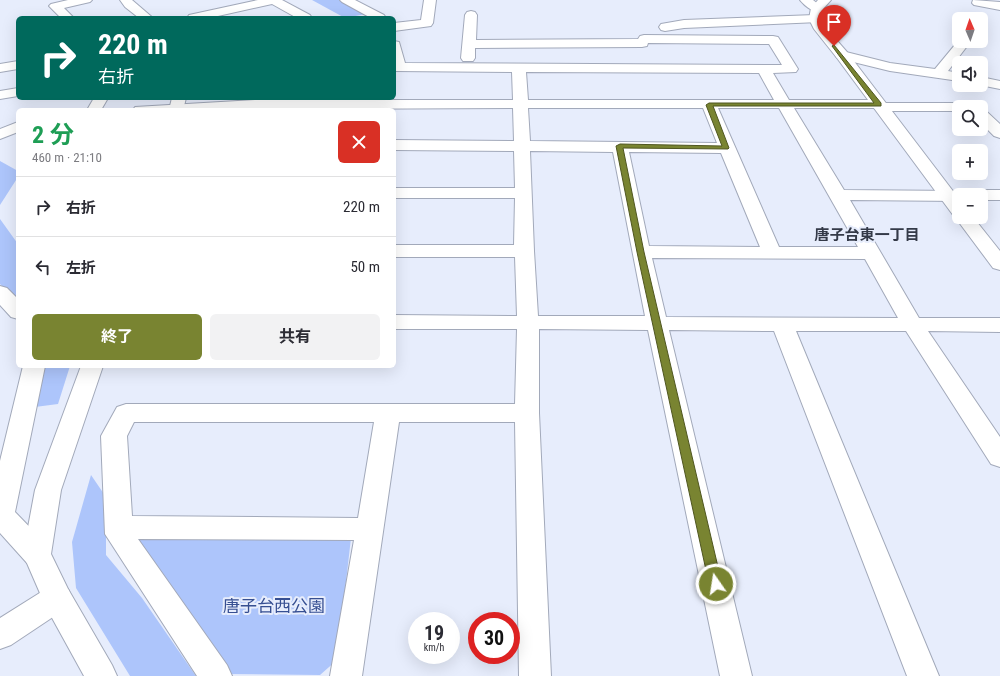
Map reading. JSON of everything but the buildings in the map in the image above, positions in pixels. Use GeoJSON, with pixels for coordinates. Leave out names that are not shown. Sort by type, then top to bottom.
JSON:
{"type":"FeatureCollection","features":[{"type":"Feature","properties":{"kind":"street"},"geometry":{"type":"LineString","coordinates":[[66,16],[55,6],[86,0]]}},
{"type":"Feature","properties":{"kind":"street"},"geometry":{"type":"LineString","coordinates":[[126,0],[129,5],[144,16]]}},
{"type":"Feature","properties":{"kind":"street"},"geometry":{"type":"LineString","coordinates":[[208,16],[222,14],[274,0],[302,16]]}},
{"type":"Feature","properties":{"kind":"street"},"geometry":{"type":"LineString","coordinates":[[346,0],[377,16]]}},
{"type":"Feature","properties":{"kind":"street"},"geometry":{"type":"LineString","coordinates":[[396,27],[427,23],[430,0]]}},
{"type":"Feature","properties":{"kind":"street"},"geometry":{"type":"LineString","coordinates":[[806,0],[819,9]]}},
{"type":"Feature","properties":{"kind":"street"},"geometry":{"type":"LineString","coordinates":[[979,0],[978,3],[1000,6]]}},
{"type":"Feature","properties":{"kind":"street"},"geometry":{"type":"LineString","coordinates":[[209,4],[222,14]]}},
{"type":"Feature","properties":{"kind":"street"},"geometry":{"type":"LineString","coordinates":[[648,68],[641,46],[643,41],[653,30],[684,24],[819,9]]}},
{"type":"Feature","properties":{"kind":"street"},"geometry":{"type":"LineString","coordinates":[[819,9],[820,29],[952,195]]}},
{"type":"Feature","properties":{"kind":"street"},"geometry":{"type":"LineString","coordinates":[[468,68],[471,15]]}},
{"type":"Feature","properties":{"kind":"street"},"geometry":{"type":"LineString","coordinates":[[396,67],[791,69],[772,40],[469,44]]}},
{"type":"Feature","properties":{"kind":"street"},"geometry":{"type":"LineString","coordinates":[[940,74],[960,48]]}},
{"type":"Feature","properties":{"kind":"street"},"geometry":{"type":"LineString","coordinates":[[842,55],[890,67],[940,74],[952,82]]}},
{"type":"Feature","properties":{"kind":"street"},"geometry":{"type":"LineString","coordinates":[[0,68],[16,65]]}},
{"type":"Feature","properties":{"kind":"street"},"geometry":{"type":"LineString","coordinates":[[519,68],[524,193],[524,251],[528,323],[528,413],[535,676]]}},
{"type":"Feature","properties":{"kind":"street"},"geometry":{"type":"LineString","coordinates":[[763,68],[783,105],[838,195],[912,326],[1000,457]]}},
{"type":"Feature","properties":{"kind":"street"},"geometry":{"type":"LineString","coordinates":[[988,82],[1000,85]]}},
{"type":"Feature","properties":{"kind":"street"},"geometry":{"type":"LineString","coordinates":[[0,95],[16,92]]}},
{"type":"Feature","properties":{"kind":"street"},"geometry":{"type":"LineString","coordinates":[[155,108],[178,105],[255,104],[952,107]]}},
{"type":"Feature","properties":{"kind":"street"},"geometry":{"type":"LineString","coordinates":[[709,105],[726,148],[772,252]]}},
{"type":"Feature","properties":{"kind":"street"},"geometry":{"type":"LineString","coordinates":[[0,124],[16,121]]}},
{"type":"Feature","properties":{"kind":"street"},"geometry":{"type":"LineString","coordinates":[[988,121],[1000,133]]}},
{"type":"Feature","properties":{"kind":"street"},"geometry":{"type":"LineString","coordinates":[[0,134],[16,128]]}},
{"type":"Feature","properties":{"kind":"street"},"geometry":{"type":"LineString","coordinates":[[396,145],[726,148]]}},
{"type":"Feature","properties":{"kind":"street"},"geometry":{"type":"LineString","coordinates":[[620,146],[640,252],[736,676]]}},
{"type":"Feature","properties":{"kind":"street"},"geometry":{"type":"LineString","coordinates":[[396,193],[524,193]]}},
{"type":"Feature","properties":{"kind":"street"},"geometry":{"type":"LineString","coordinates":[[838,195],[952,196]]}},
{"type":"Feature","properties":{"kind":"street"},"geometry":{"type":"LineString","coordinates":[[988,195],[1000,195]]}},
{"type":"Feature","properties":{"kind":"street"},"geometry":{"type":"LineString","coordinates":[[969,224],[1000,264]]}},
{"type":"Feature","properties":{"kind":"street"},"geometry":{"type":"LineString","coordinates":[[396,251],[524,251]]}},
{"type":"Feature","properties":{"kind":"street"},"geometry":{"type":"LineString","coordinates":[[640,252],[870,253]]}},
{"type":"Feature","properties":{"kind":"street"},"geometry":{"type":"LineString","coordinates":[[0,292],[16,310]]}},
{"type":"Feature","properties":{"kind":"street"},"geometry":{"type":"LineString","coordinates":[[396,322],[912,326],[1000,325]]}},
{"type":"Feature","properties":{"kind":"street"},"geometry":{"type":"LineString","coordinates":[[782,324],[923,676]]}},
{"type":"Feature","properties":{"kind":"street"},"geometry":{"type":"LineString","coordinates":[[34,368],[1,515],[37,554],[57,598],[101,676]]}},
{"type":"Feature","properties":{"kind":"street"},"geometry":{"type":"LineString","coordinates":[[37,554],[48,490],[91,368]]}},
{"type":"Feature","properties":{"kind":"street"},"geometry":{"type":"LineString","coordinates":[[216,676],[118,534],[114,436],[126,413],[528,413]]}},
{"type":"Feature","properties":{"kind":"street"},"geometry":{"type":"LineString","coordinates":[[346,676],[388,414]]}},
{"type":"Feature","properties":{"kind":"street"},"geometry":{"type":"LineString","coordinates":[[118,527],[370,529]]}},
{"type":"Feature","properties":{"kind":"street"},"geometry":{"type":"LineString","coordinates":[[0,636],[57,598]]}},
{"type":"Feature","properties":{"kind":"green space"},"geometry":{"type":"Polygon","coordinates":[[[312,0],[340,0],[366,14],[341,16],[312,0]]]}},
{"type":"Feature","properties":{"kind":"green space"},"geometry":{"type":"Polygon","coordinates":[[[0,161],[16,170],[16,180],[0,205],[0,161]]]}},
{"type":"Feature","properties":{"kind":"green space"},"geometry":{"type":"Polygon","coordinates":[[[0,219],[16,241],[16,301],[0,284],[0,219]]]}},
{"type":"Feature","properties":{"kind":"green space"},"geometry":{"type":"Polygon","coordinates":[[[41,368],[69,368],[58,404],[35,407],[41,368]]]}},
{"type":"Feature","properties":{"kind":"green space"},"geometry":{"type":"Polygon","coordinates":[[[91,475],[106,497],[106,555],[142,598],[196,676],[130,676],[76,588],[72,542],[91,475]]]}},
{"type":"Feature","properties":{"kind":"green space","name":"唐子台西公園"},"geometry":{"type":"Polygon","coordinates":[[[134,536],[351,538],[337,660],[320,675],[225,674],[134,536]]]}},
{"type":"Feature","properties":{"kind":"district","name":"唐子台東一丁目"},"geometry":{"type":"Point","coordinates":[867,235]}},
{"type":"Feature","properties":{"kind":"route"},"geometry":{"type":"LineString","coordinates":[[716,584],[640,252],[620,146],[726,148],[709,105],[879,104],[834,46]]}}]}
